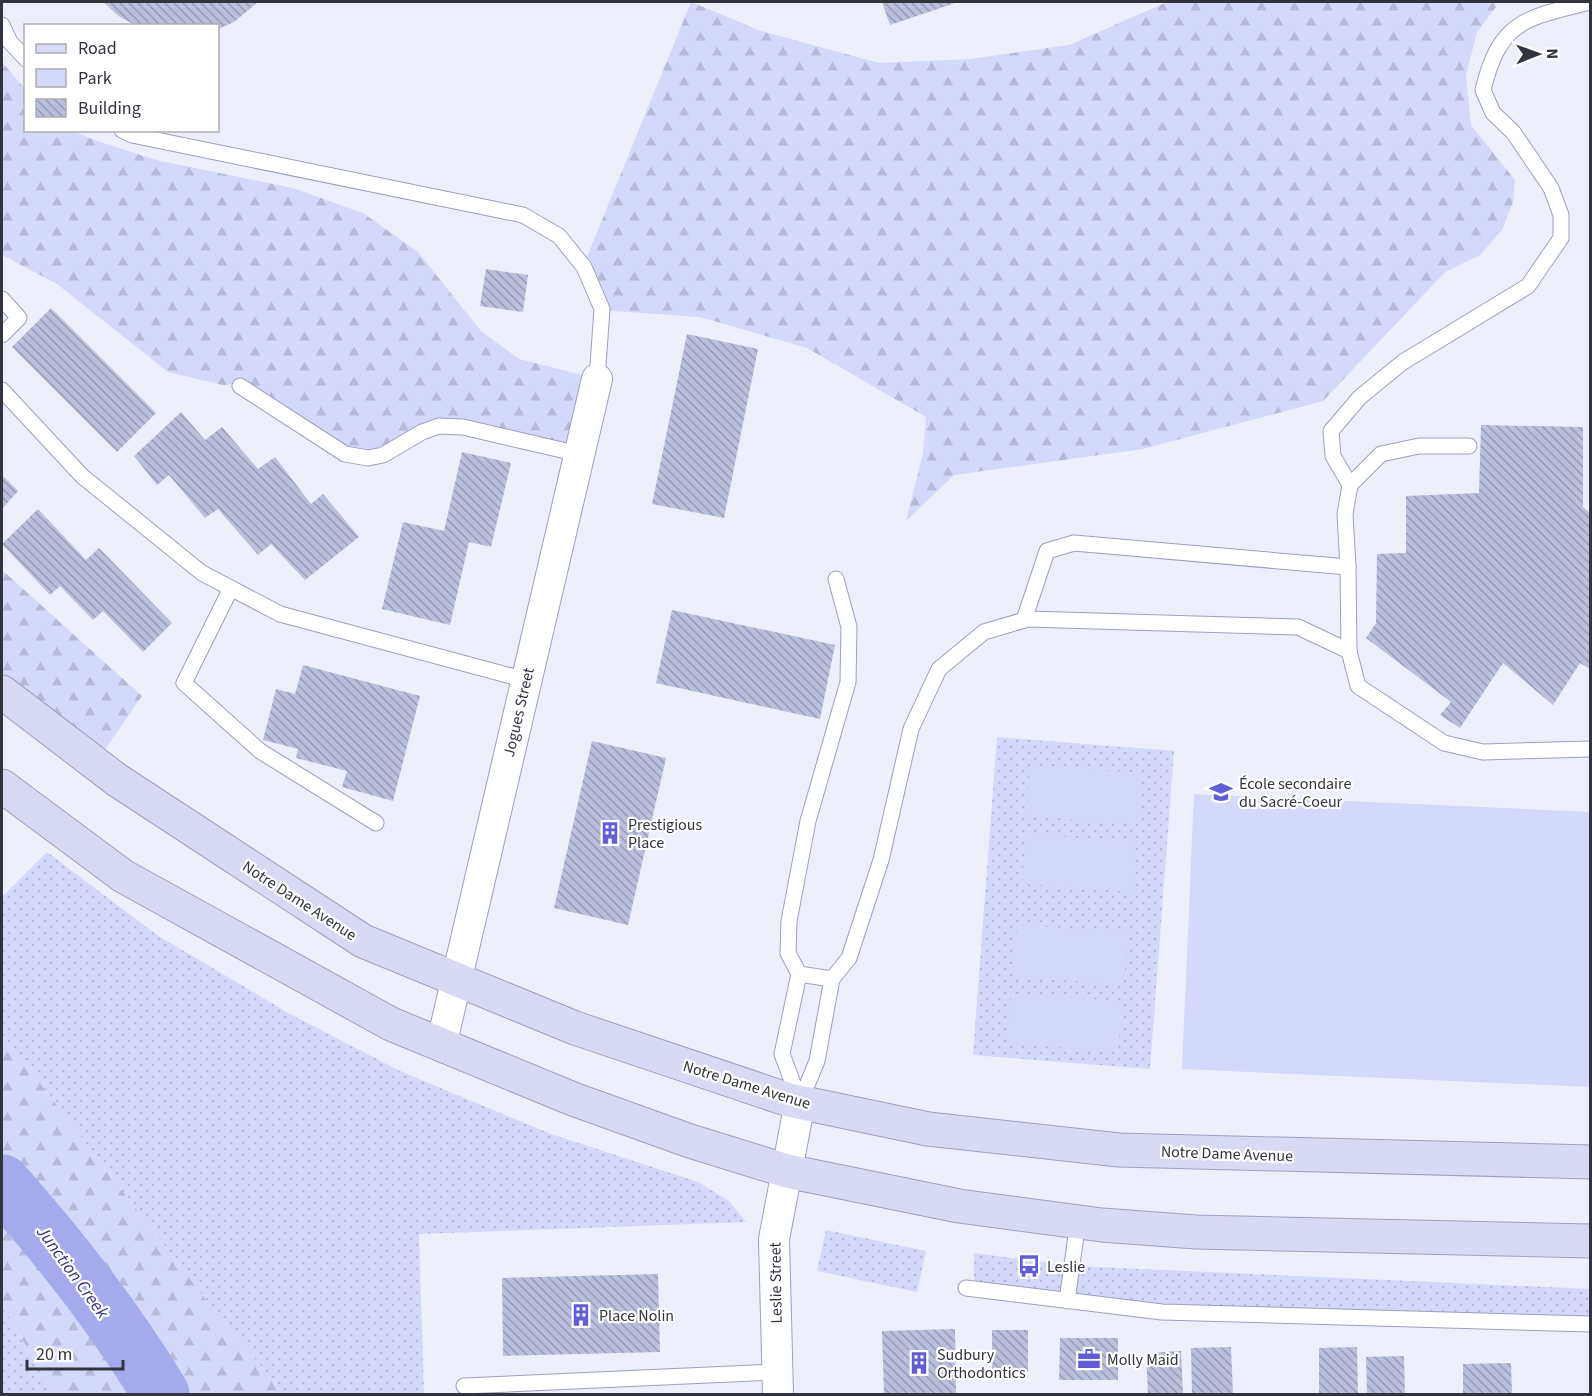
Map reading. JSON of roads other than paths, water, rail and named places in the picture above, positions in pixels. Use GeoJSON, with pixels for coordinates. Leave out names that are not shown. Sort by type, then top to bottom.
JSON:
{"type":"FeatureCollection","features":[{"type":"Feature","properties":{"kind":"main road","name":"Notre Dame Avenue"},"geometry":{"type":"LineString","coordinates":[[2,692],[117,780],[363,941],[456,977],[575,1028],[800,1102],[928,1129],[1119,1150],[1590,1162]]}},
{"type":"Feature","properties":{"kind":"main road"},"geometry":{"type":"LineString","coordinates":[[2,786],[123,876],[391,1024],[573,1099],[690,1141],[787,1171],[958,1206],[1078,1221],[1196,1232],[1590,1241]]}},
{"type":"Feature","properties":{"kind":"street","name":"Jogues Street"},"geometry":{"type":"LineString","coordinates":[[441,1046],[597,379]]}},
{"type":"Feature","properties":{"kind":"street","name":"Leslie Street"},"geometry":{"type":"LineString","coordinates":[[777,1383],[774,1239],[800,1102]]}},
{"type":"Feature","properties":{"kind":"lane"},"geometry":{"type":"LineString","coordinates":[[1350,485],[1333,456],[1331,431],[1360,397],[1402,362],[1528,286],[1561,238],[1561,215],[1551,188],[1513,132],[1493,113],[1483,90],[1496,53],[1518,24],[1539,15],[1590,2]]}},
{"type":"Feature","properties":{"kind":"lane"},"geometry":{"type":"LineString","coordinates":[[2,25],[10,42],[24,57]]}},
{"type":"Feature","properties":{"kind":"lane"},"geometry":{"type":"LineString","coordinates":[[126,132],[523,215],[559,236],[584,267],[602,309],[597,379]]}},
{"type":"Feature","properties":{"kind":"lane"},"geometry":{"type":"LineString","coordinates":[[2,299],[19,318],[2,335]]}},
{"type":"Feature","properties":{"kind":"lane"},"geometry":{"type":"LineString","coordinates":[[240,386],[345,454],[368,458],[384,455],[422,432],[439,426],[463,428],[579,454]]}},
{"type":"Feature","properties":{"kind":"lane"},"geometry":{"type":"LineString","coordinates":[[2,390],[82,476],[202,573],[280,614],[526,680]]}},
{"type":"Feature","properties":{"kind":"lane"},"geometry":{"type":"LineString","coordinates":[[1469,446],[1419,446],[1381,454],[1350,485],[1345,514],[1349,651],[1358,686],[1444,743],[1483,752],[1590,749]]}},
{"type":"Feature","properties":{"kind":"lane"},"geometry":{"type":"LineString","coordinates":[[1024,620],[1047,551],[1074,543],[1348,567]]}},
{"type":"Feature","properties":{"kind":"lane"},"geometry":{"type":"LineString","coordinates":[[800,1102],[782,1054],[800,974],[788,954],[789,921],[808,821],[848,682],[849,627],[836,579]]}},
{"type":"Feature","properties":{"kind":"lane"},"geometry":{"type":"LineString","coordinates":[[231,588],[184,683],[260,751],[376,823]]}},
{"type":"Feature","properties":{"kind":"lane"},"geometry":{"type":"LineString","coordinates":[[800,1102],[817,1061],[832,979],[849,958],[881,860],[911,729],[939,669],[984,632],[1024,620],[1298,627],[1349,651]]}},
{"type":"Feature","properties":{"kind":"lane"},"geometry":{"type":"LineString","coordinates":[[800,974],[832,979]]}},
{"type":"Feature","properties":{"kind":"lane"},"geometry":{"type":"LineString","coordinates":[[1067,1301],[1078,1221]]}},
{"type":"Feature","properties":{"kind":"lane"},"geometry":{"type":"LineString","coordinates":[[966,1288],[1162,1312],[1590,1324]]}},
{"type":"Feature","properties":{"kind":"lane"},"geometry":{"type":"LineString","coordinates":[[464,1386],[777,1383]]}},
{"type":"Feature","properties":{"kind":"waterway","name":"Junction Creek"},"geometry":{"type":"LineString","coordinates":[[2,1183],[86,1285],[144,1366],[161,1394]]}},
{"type":"Feature","properties":{"kind":"place","name":"École secondaire du Sacré-Coeur"},"geometry":{"type":"Point","coordinates":[1221,792]}},
{"type":"Feature","properties":{"kind":"place","name":"Prestigious Place"},"geometry":{"type":"Point","coordinates":[610,833]}},
{"type":"Feature","properties":{"kind":"place","name":"Leslie"},"geometry":{"type":"Point","coordinates":[1029,1266]}},
{"type":"Feature","properties":{"kind":"place","name":"Place Nolin"},"geometry":{"type":"Point","coordinates":[581,1315]}},
{"type":"Feature","properties":{"kind":"place","name":"Molly Maid"},"geometry":{"type":"Point","coordinates":[1089,1359]}},
{"type":"Feature","properties":{"kind":"place","name":"Sudbury Orthodontics"},"geometry":{"type":"Point","coordinates":[919,1363]}}]}
